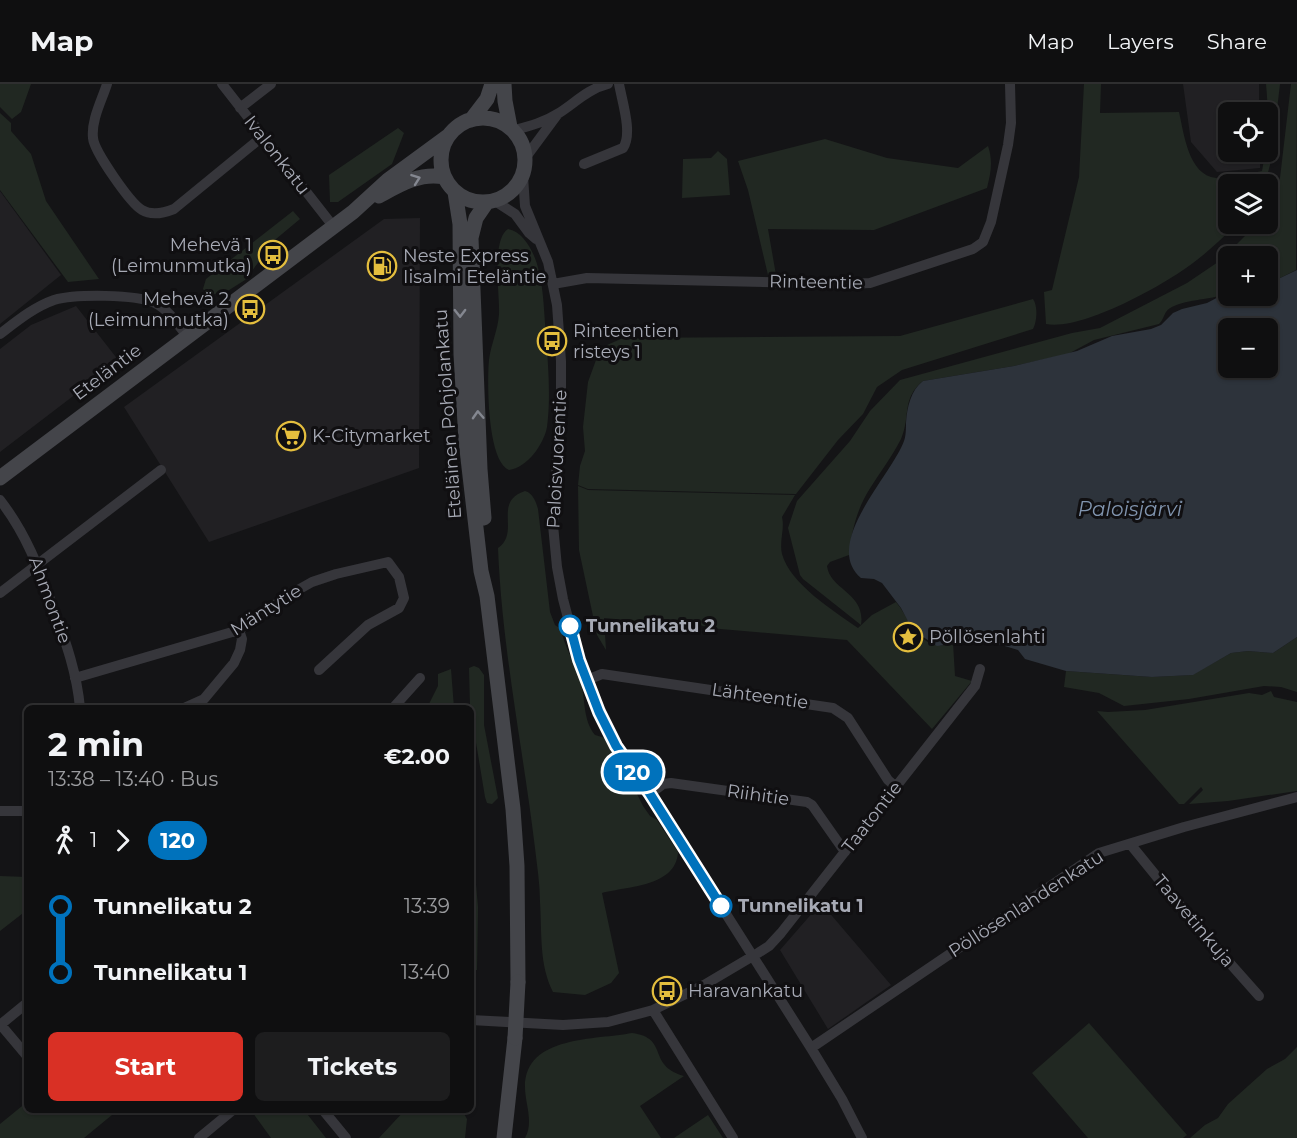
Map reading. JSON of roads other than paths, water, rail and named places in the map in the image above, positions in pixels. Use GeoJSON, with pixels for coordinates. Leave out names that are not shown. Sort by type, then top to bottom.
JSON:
{"type":"FeatureCollection","features":[{"type":"Feature","properties":{"kind":"main road"},"geometry":{"type":"LineString","coordinates":[[471,120],[487,99],[492,84]]}},
{"type":"Feature","properties":{"kind":"main road"},"geometry":{"type":"LineString","coordinates":[[504,84],[505,101],[512,128],[524,146],[526,157],[523,176],[514,191],[491,202],[470,200],[455,192],[444,177],[441,157],[448,136],[459,125],[471,120],[493,119],[512,128]]}},
{"type":"Feature","properties":{"kind":"main road","name":"Eteläntie"},"geometry":{"type":"LineString","coordinates":[[353,212],[388,180],[448,136]]}},
{"type":"Feature","properties":{"kind":"main road","name":"Eteläntie"},"geometry":{"type":"LineString","coordinates":[[0,478],[353,212],[413,179],[426,175],[444,177]]}},
{"type":"Feature","properties":{"kind":"main road","name":"Eteläinen Pohjolankatu"},"geometry":{"type":"LineString","coordinates":[[455,192],[460,225],[461,354],[466,441],[513,809],[517,866],[518,982],[515,1038],[504,1138]]}},
{"type":"Feature","properties":{"kind":"main road","name":"Eteläinen Pohjolankatu"},"geometry":{"type":"LineString","coordinates":[[487,596],[488,573],[480,469],[471,238],[476,218],[491,202]]}},
{"type":"Feature","properties":{"kind":"street"},"geometry":{"type":"LineString","coordinates":[[107,84],[93,127],[93,139],[99,154],[134,203],[150,213],[174,209],[262,137]]}},
{"type":"Feature","properties":{"kind":"street","name":"Ivalonkatu"},"geometry":{"type":"LineString","coordinates":[[222,84],[333,226]]}},
{"type":"Feature","properties":{"kind":"street"},"geometry":{"type":"LineString","coordinates":[[240,108],[272,84]]}},
{"type":"Feature","properties":{"kind":"street"},"geometry":{"type":"LineString","coordinates":[[512,128],[538,124],[559,113],[588,92],[608,84]]}},
{"type":"Feature","properties":{"kind":"street"},"geometry":{"type":"LineString","coordinates":[[584,164],[623,148],[627,143],[628,134],[619,84]]}},
{"type":"Feature","properties":{"kind":"street","name":"Rinteentie"},"geometry":{"type":"LineString","coordinates":[[553,284],[586,278],[870,283],[973,249],[983,242],[987,235],[1006,156],[1011,123],[1010,84]]}},
{"type":"Feature","properties":{"kind":"street"},"geometry":{"type":"LineString","coordinates":[[526,157],[559,113]]}},
{"type":"Feature","properties":{"kind":"street","name":"Paloisvuorentie"},"geometry":{"type":"LineString","coordinates":[[523,176],[525,206],[548,262],[558,314],[561,361],[552,525],[562,599],[579,660],[599,712],[616,746],[650,794],[811,1048],[842,1099],[862,1138]]}},
{"type":"Feature","properties":{"kind":"street","name":"Paloisvuorentie"},"geometry":{"type":"LineString","coordinates":[[491,202],[515,214],[538,242]]}},
{"type":"Feature","properties":{"kind":"street"},"geometry":{"type":"LineString","coordinates":[[0,334],[25,315],[55,300],[110,296],[143,299],[156,304],[165,310],[187,336]]}},
{"type":"Feature","properties":{"kind":"street"},"geometry":{"type":"LineString","coordinates":[[0,593],[161,470]]}},
{"type":"Feature","properties":{"kind":"street","name":"Ahmontie"},"geometry":{"type":"LineString","coordinates":[[0,500],[15,519],[38,564],[62,630],[80,705]]}},
{"type":"Feature","properties":{"kind":"street","name":"Mäntytie"},"geometry":{"type":"LineString","coordinates":[[75,678],[239,630],[312,582],[388,562],[399,577],[404,598],[399,608],[368,625],[319,670]]}},
{"type":"Feature","properties":{"kind":"street"},"geometry":{"type":"LineString","coordinates":[[208,704],[240,650],[242,639],[239,630]]}},
{"type":"Feature","properties":{"kind":"street","name":"Taatontie"},"geometry":{"type":"LineString","coordinates":[[474,1020],[563,1025],[608,1022],[653,1010],[704,986],[769,946],[975,686],[980,669]]}},
{"type":"Feature","properties":{"kind":"street","name":"Lähteentie"},"geometry":{"type":"LineString","coordinates":[[587,680],[602,674],[833,708],[848,718],[888,780],[896,786]]}},
{"type":"Feature","properties":{"kind":"street"},"geometry":{"type":"LineString","coordinates":[[396,705],[420,678]]}},
{"type":"Feature","properties":{"kind":"street","name":"Riihitie"},"geometry":{"type":"LineString","coordinates":[[650,794],[663,784],[671,783],[807,802],[812,805],[845,852]]}},
{"type":"Feature","properties":{"kind":"street","name":"Pöllösenlahdenkatu"},"geometry":{"type":"LineString","coordinates":[[811,1048],[1099,853],[1184,827],[1297,797]]}},
{"type":"Feature","properties":{"kind":"street"},"geometry":{"type":"LineString","coordinates":[[0,811],[24,812]]}},
{"type":"Feature","properties":{"kind":"street","name":"Taavetinkuja"},"geometry":{"type":"LineString","coordinates":[[1131,845],[1196,925],[1259,996]]}},
{"type":"Feature","properties":{"kind":"street"},"geometry":{"type":"LineString","coordinates":[[24,1005],[0,1024],[24,1052]]}},
{"type":"Feature","properties":{"kind":"street"},"geometry":{"type":"LineString","coordinates":[[653,1010],[733,1138]]}},
{"type":"Feature","properties":{"kind":"street"},"geometry":{"type":"LineString","coordinates":[[199,1138],[229,1113]]}},
{"type":"Feature","properties":{"kind":"street"},"geometry":{"type":"LineString","coordinates":[[325,1113],[346,1138]]}},
{"type":"Feature","properties":{"kind":"water","name":"Paloisjärvi"},"geometry":{"type":"Polygon","coordinates":[[[1297,270],[1297,637],[1273,653],[1248,651],[1231,653],[1193,675],[1152,677],[1066,671],[1025,659],[1018,650],[978,638],[937,646],[917,633],[882,583],[874,579],[861,578],[851,564],[849,547],[854,529],[863,509],[904,441],[910,399],[915,389],[923,381],[1014,366],[1077,351],[1112,336],[1151,329],[1161,325],[1173,313],[1207,303],[1218,297],[1218,306],[1278,306],[1278,279],[1297,270]]]}},
{"type":"Feature","properties":{"kind":"place","name":"Mehevä 1 (Leimunmutka)"},"geometry":{"type":"Point","coordinates":[273,255]}},
{"type":"Feature","properties":{"kind":"place","name":"Neste Express Iisalmi Eteläntie"},"geometry":{"type":"Point","coordinates":[382,266]}},
{"type":"Feature","properties":{"kind":"place","name":"Mehevä 2 (Leimunmutka)"},"geometry":{"type":"Point","coordinates":[250,309]}},
{"type":"Feature","properties":{"kind":"place","name":"Rinteentien risteys 1"},"geometry":{"type":"Point","coordinates":[552,341]}},
{"type":"Feature","properties":{"kind":"place","name":"K-Citymarket"},"geometry":{"type":"Point","coordinates":[291,436]}},
{"type":"Feature","properties":{"kind":"place","name":"Tunnelikatu 2"},"geometry":{"type":"Point","coordinates":[570,626]}},
{"type":"Feature","properties":{"kind":"place","name":"Pöllösenlahti"},"geometry":{"type":"Point","coordinates":[908,637]}},
{"type":"Feature","properties":{"kind":"place","name":"Tunnelikatu 1"},"geometry":{"type":"Point","coordinates":[721,906]}},
{"type":"Feature","properties":{"kind":"place","name":"Haravankatu"},"geometry":{"type":"Point","coordinates":[667,991]}}]}
